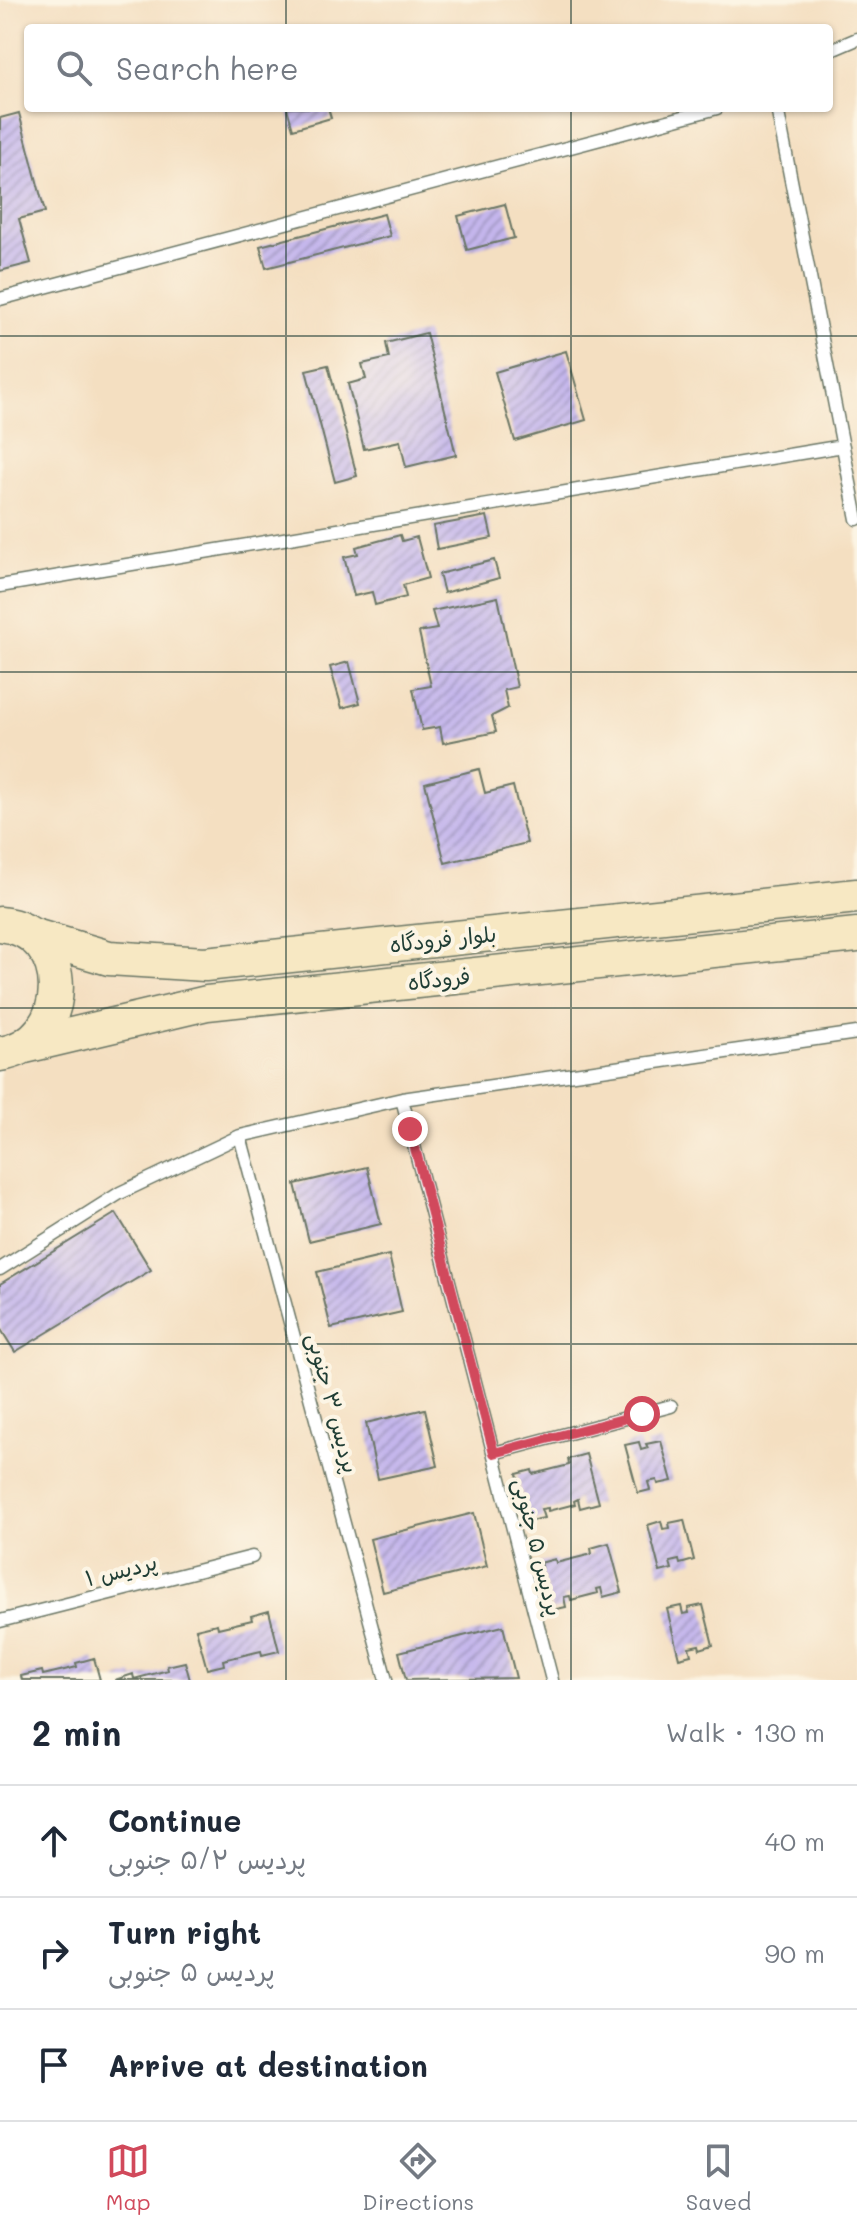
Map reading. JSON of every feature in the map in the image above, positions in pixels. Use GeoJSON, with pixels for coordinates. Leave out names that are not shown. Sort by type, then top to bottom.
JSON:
{"type":"FeatureCollection","features":[{"type":"Feature","properties":{"kind":"main road","name":"بلوار فرودگاه"},"geometry":{"type":"LineString","coordinates":[[10,925],[109,958],[205,964],[857,896]]}},
{"type":"Feature","properties":{"kind":"main road"},"geometry":{"type":"LineString","coordinates":[[10,925],[46,951],[55,971],[57,992],[52,1013],[41,1032],[12,1050]]}},
{"type":"Feature","properties":{"kind":"main road","name":"فرودگاه"},"geometry":{"type":"LineString","coordinates":[[12,1050],[207,1003],[857,935]]}},
{"type":"Feature","properties":{"kind":"lane"},"geometry":{"type":"LineString","coordinates":[[833,49],[857,39]]}},
{"type":"Feature","properties":{"kind":"lane"},"geometry":{"type":"LineString","coordinates":[[0,299],[702,112]]}},
{"type":"Feature","properties":{"kind":"lane"},"geometry":{"type":"LineString","coordinates":[[778,112],[857,519]]}},
{"type":"Feature","properties":{"kind":"lane"},"geometry":{"type":"LineString","coordinates":[[0,586],[843,446]]}},
{"type":"Feature","properties":{"kind":"lane"},"geometry":{"type":"LineString","coordinates":[[0,1269],[120,1193],[240,1136],[402,1099],[857,1033]]}},
{"type":"Feature","properties":{"kind":"lane","name":"پردیس ۵ جنوبی"},"geometry":{"type":"LineString","coordinates":[[402,1099],[552,1680]]}},
{"type":"Feature","properties":{"kind":"lane","name":"پردیس ۳ جنوبی"},"geometry":{"type":"LineString","coordinates":[[240,1136],[386,1680]]}},
{"type":"Feature","properties":{"kind":"lane"},"geometry":{"type":"LineString","coordinates":[[494,1453],[671,1406]]}},
{"type":"Feature","properties":{"kind":"lane","name":"پردیس ۱"},"geometry":{"type":"LineString","coordinates":[[0,1621],[252,1557]]}},
{"type":"Feature","properties":{"kind":"building"},"geometry":{"type":"Polygon","coordinates":[[[288,112],[329,112],[331,118],[293,129],[288,112]]]}},
{"type":"Feature","properties":{"kind":"building"},"geometry":{"type":"Polygon","coordinates":[[[19,113],[45,212],[19,219],[31,263],[0,271],[0,118],[19,113]]]}},
{"type":"Feature","properties":{"kind":"building"},"geometry":{"type":"Polygon","coordinates":[[[505,204],[514,238],[467,250],[458,216],[505,204]]]}},
{"type":"Feature","properties":{"kind":"building"},"geometry":{"type":"Polygon","coordinates":[[[384,214],[390,236],[266,268],[260,246],[384,214]]]}},
{"type":"Feature","properties":{"kind":"building"},"geometry":{"type":"Polygon","coordinates":[[[426,333],[456,455],[406,467],[400,441],[364,449],[348,384],[366,379],[362,364],[389,358],[386,343],[426,333]]]}},
{"type":"Feature","properties":{"kind":"building"},"geometry":{"type":"Polygon","coordinates":[[[566,351],[586,420],[515,441],[495,372],[566,351]]]}},
{"type":"Feature","properties":{"kind":"building"},"geometry":{"type":"Polygon","coordinates":[[[328,365],[357,476],[335,482],[306,370],[328,365]]]}},
{"type":"Feature","properties":{"kind":"building"},"geometry":{"type":"Polygon","coordinates":[[[487,516],[492,538],[437,549],[433,526],[487,516]]]}},
{"type":"Feature","properties":{"kind":"building"},"geometry":{"type":"Polygon","coordinates":[[[400,535],[402,541],[417,537],[428,578],[403,585],[406,597],[375,605],[372,592],[354,596],[344,557],[358,554],[356,547],[400,535]]]}},
{"type":"Feature","properties":{"kind":"building"},"geometry":{"type":"Polygon","coordinates":[[[494,560],[499,578],[444,593],[439,574],[494,560]]]}},
{"type":"Feature","properties":{"kind":"building"},"geometry":{"type":"Polygon","coordinates":[[[498,597],[517,687],[504,690],[508,708],[492,716],[496,732],[443,743],[440,727],[422,730],[413,689],[431,686],[419,632],[437,629],[432,611],[498,597]]]}},
{"type":"Feature","properties":{"kind":"building"},"geometry":{"type":"Polygon","coordinates":[[[349,662],[360,703],[342,708],[330,667],[349,662]]]}},
{"type":"Feature","properties":{"kind":"building"},"geometry":{"type":"Polygon","coordinates":[[[479,769],[485,793],[513,786],[527,843],[445,863],[425,783],[479,769]]]}},
{"type":"Feature","properties":{"kind":"building"},"geometry":{"type":"Polygon","coordinates":[[[367,1167],[381,1224],[309,1241],[295,1184],[367,1167]]]}},
{"type":"Feature","properties":{"kind":"building"},"geometry":{"type":"Polygon","coordinates":[[[116,1213],[151,1270],[15,1352],[0,1328],[0,1284],[116,1213]]]}},
{"type":"Feature","properties":{"kind":"building"},"geometry":{"type":"Polygon","coordinates":[[[389,1255],[402,1312],[331,1328],[317,1272],[389,1255]]]}},
{"type":"Feature","properties":{"kind":"building"},"geometry":{"type":"Polygon","coordinates":[[[425,1409],[438,1466],[378,1479],[366,1423],[425,1409]]]}},
{"type":"Feature","properties":{"kind":"building"},"geometry":{"type":"Polygon","coordinates":[[[661,1441],[672,1481],[658,1484],[657,1480],[648,1482],[650,1490],[638,1493],[625,1445],[639,1442],[641,1450],[648,1448],[646,1444],[661,1441]]]}},
{"type":"Feature","properties":{"kind":"building"},"geometry":{"type":"Polygon","coordinates":[[[586,1454],[599,1503],[580,1508],[578,1499],[574,1501],[575,1504],[548,1511],[548,1508],[541,1509],[544,1518],[529,1521],[517,1474],[532,1470],[533,1474],[569,1465],[568,1459],[586,1454]]]}},
{"type":"Feature","properties":{"kind":"building"},"geometry":{"type":"Polygon","coordinates":[[[474,1513],[487,1566],[383,1592],[370,1539],[474,1513]]]}},
{"type":"Feature","properties":{"kind":"building"},"geometry":{"type":"Polygon","coordinates":[[[684,1520],[694,1560],[680,1564],[679,1560],[670,1562],[672,1569],[660,1572],[648,1525],[661,1521],[663,1529],[670,1528],[669,1523],[684,1520]]]}},
{"type":"Feature","properties":{"kind":"building"},"geometry":{"type":"Polygon","coordinates":[[[609,1543],[622,1592],[603,1597],[601,1588],[597,1589],[598,1593],[571,1600],[570,1596],[564,1597],[566,1607],[552,1610],[540,1563],[555,1559],[556,1563],[592,1554],[591,1548],[609,1543]]]}},
{"type":"Feature","properties":{"kind":"building"},"geometry":{"type":"Polygon","coordinates":[[[703,1605],[713,1645],[700,1649],[699,1645],[689,1647],[691,1655],[679,1658],[667,1609],[681,1606],[683,1614],[689,1613],[688,1608],[703,1605]]]}},
{"type":"Feature","properties":{"kind":"building"},"geometry":{"type":"Polygon","coordinates":[[[269,1611],[279,1651],[262,1655],[261,1651],[223,1660],[224,1665],[207,1669],[196,1629],[217,1624],[218,1628],[252,1620],[251,1616],[269,1611]]]}},
{"type":"Feature","properties":{"kind":"building"},"geometry":{"type":"Polygon","coordinates":[[[503,1626],[516,1678],[406,1680],[399,1652],[503,1626]]]}},
{"type":"Feature","properties":{"kind":"building"},"geometry":{"type":"Polygon","coordinates":[[[94,1658],[100,1680],[22,1680],[21,1676],[42,1671],[43,1675],[77,1667],[76,1663],[94,1658]]]}},
{"type":"Feature","properties":{"kind":"building"},"geometry":{"type":"Polygon","coordinates":[[[185,1662],[190,1680],[115,1680],[133,1674],[134,1679],[185,1662]]]}},
{"type":"Feature","properties":{"kind":"route"},"geometry":{"type":"LineString","coordinates":[[410,1129],[494,1453],[642,1414]]}}]}
